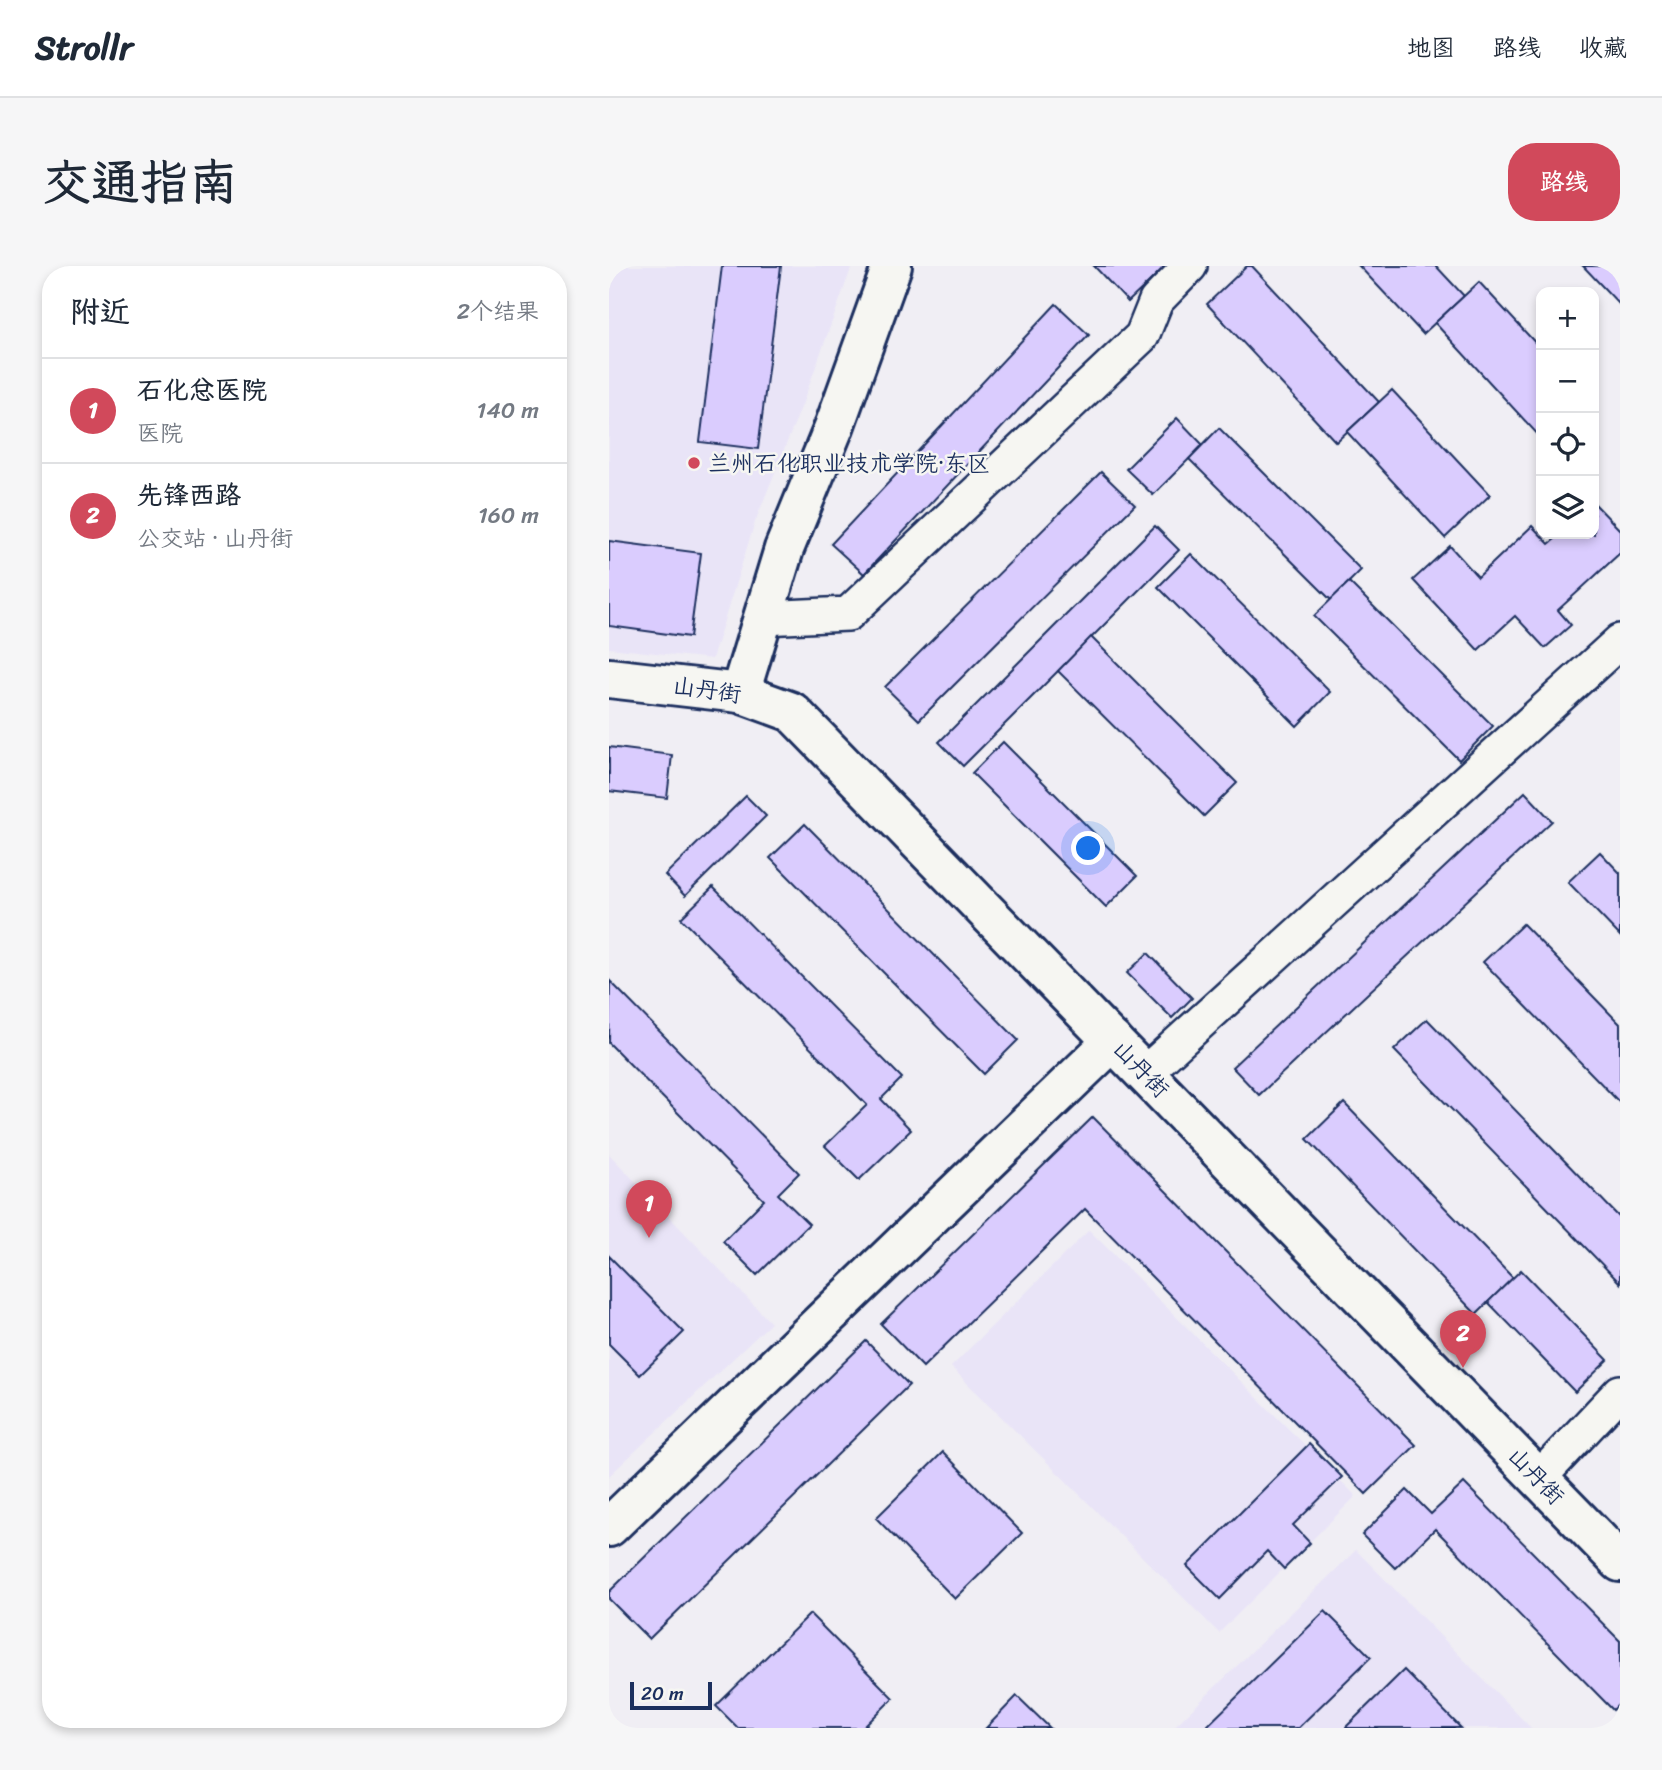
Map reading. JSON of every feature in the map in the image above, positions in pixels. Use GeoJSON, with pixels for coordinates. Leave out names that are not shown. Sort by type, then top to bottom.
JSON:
{"type":"FeatureCollection","features":[{"type":"Feature","properties":{"kind":"street"},"geometry":{"type":"LineString","coordinates":[[740,693],[784,549],[834,427],[892,266]]}},
{"type":"Feature","properties":{"kind":"street"},"geometry":{"type":"LineString","coordinates":[[763,618],[848,614],[1142,336],[1156,301],[1190,266]]}},
{"type":"Feature","properties":{"kind":"street"},"geometry":{"type":"LineString","coordinates":[[1145,1073],[1620,641]]}},
{"type":"Feature","properties":{"kind":"street","name":"山丹街"},"geometry":{"type":"LineString","coordinates":[[609,678],[740,693],[792,712],[1620,1562]]}},
{"type":"Feature","properties":{"kind":"street"},"geometry":{"type":"LineString","coordinates":[[609,1527],[1113,1041]]}},
{"type":"Feature","properties":{"kind":"street"},"geometry":{"type":"LineString","coordinates":[[1539,1478],[1620,1392]]}},
{"type":"Feature","properties":{"kind":"shaded area","name":"兰州石化职业技术学院·东区"},"geometry":{"type":"Polygon","coordinates":[[[609,266],[852,266],[802,405],[755,522],[712,659],[609,648],[609,266]]]}},
{"type":"Feature","properties":{"kind":"shaded area"},"geometry":{"type":"Polygon","coordinates":[[[609,1154],[771,1323],[609,1476],[609,1154]]]}},
{"type":"Feature","properties":{"kind":"shaded area"},"geometry":{"type":"Polygon","coordinates":[[[1089,1230],[1356,1496],[1219,1633],[951,1367],[1089,1230]]]}},
{"type":"Feature","properties":{"kind":"shaded area"},"geometry":{"type":"Polygon","coordinates":[[[1356,1550],[1531,1728],[1173,1728],[1356,1550]]]}},
{"type":"Feature","properties":{"kind":"building"},"geometry":{"type":"Polygon","coordinates":[[[722,266],[781,266],[758,449],[700,442],[722,266]]]}},
{"type":"Feature","properties":{"kind":"building"},"geometry":{"type":"Polygon","coordinates":[[[1094,266],[1166,266],[1128,302],[1094,266]]]}},
{"type":"Feature","properties":{"kind":"building"},"geometry":{"type":"Polygon","coordinates":[[[1247,266],[1252,266],[1379,402],[1336,442],[1207,304],[1247,266]]]}},
{"type":"Feature","properties":{"kind":"building"},"geometry":{"type":"Polygon","coordinates":[[[1359,266],[1436,266],[1464,296],[1423,334],[1359,266]]]}},
{"type":"Feature","properties":{"kind":"building"},"geometry":{"type":"Polygon","coordinates":[[[1583,266],[1620,266],[1620,305],[1583,266]]]}},
{"type":"Feature","properties":{"kind":"building"},"geometry":{"type":"Polygon","coordinates":[[[1479,282],[1536,344],[1536,433],[1435,323],[1479,282]]]}},
{"type":"Feature","properties":{"kind":"building"},"geometry":{"type":"Polygon","coordinates":[[[1056,304],[1089,335],[864,574],[831,544],[1056,304]]]}},
{"type":"Feature","properties":{"kind":"building"},"geometry":{"type":"Polygon","coordinates":[[[1392,390],[1490,495],[1445,538],[1347,432],[1392,390]]]}},
{"type":"Feature","properties":{"kind":"building"},"geometry":{"type":"Polygon","coordinates":[[[1177,418],[1203,445],[1153,495],[1126,469],[1177,418]]]}},
{"type":"Feature","properties":{"kind":"building"},"geometry":{"type":"Polygon","coordinates":[[[1219,428],[1361,570],[1331,600],[1189,459],[1219,428]]]}},
{"type":"Feature","properties":{"kind":"building"},"geometry":{"type":"Polygon","coordinates":[[[1101,472],[1135,505],[919,720],[885,687],[1101,472]]]}},
{"type":"Feature","properties":{"kind":"building"},"geometry":{"type":"Polygon","coordinates":[[[1599,508],[1620,530],[1620,553],[1558,610],[1571,625],[1545,648],[1515,616],[1478,650],[1413,580],[1450,546],[1478,577],[1532,526],[1536,530],[1536,539],[1544,539],[1549,544],[1555,539],[1599,539],[1599,508]]]}},
{"type":"Feature","properties":{"kind":"building"},"geometry":{"type":"Polygon","coordinates":[[[1155,526],[1179,550],[963,766],[939,742],[1155,526]]]}},
{"type":"Feature","properties":{"kind":"building"},"geometry":{"type":"Polygon","coordinates":[[[609,541],[701,553],[690,637],[609,626],[609,541]]]}},
{"type":"Feature","properties":{"kind":"building"},"geometry":{"type":"Polygon","coordinates":[[[1191,554],[1330,692],[1297,726],[1158,587],[1191,554]]]}},
{"type":"Feature","properties":{"kind":"building"},"geometry":{"type":"Polygon","coordinates":[[[1349,582],[1493,726],[1459,760],[1314,616],[1349,582]]]}},
{"type":"Feature","properties":{"kind":"building"},"geometry":{"type":"Polygon","coordinates":[[[1091,637],[1237,783],[1204,816],[1058,671],[1091,637]]]}},
{"type":"Feature","properties":{"kind":"building"},"geometry":{"type":"Polygon","coordinates":[[[1003,742],[1137,876],[1106,907],[972,773],[1003,742]]]}},
{"type":"Feature","properties":{"kind":"building"},"geometry":{"type":"Polygon","coordinates":[[[609,747],[672,755],[667,798],[609,791],[609,747]]]}},
{"type":"Feature","properties":{"kind":"building"},"geometry":{"type":"Polygon","coordinates":[[[1525,792],[1552,821],[1259,1095],[1232,1067],[1525,792]]]}},
{"type":"Feature","properties":{"kind":"building"},"geometry":{"type":"Polygon","coordinates":[[[746,796],[766,816],[685,896],[665,875],[746,796]]]}},
{"type":"Feature","properties":{"kind":"building"},"geometry":{"type":"Polygon","coordinates":[[[805,824],[1018,1040],[984,1074],[770,858],[805,824]]]}},
{"type":"Feature","properties":{"kind":"building"},"geometry":{"type":"Polygon","coordinates":[[[1600,852],[1620,873],[1620,936],[1568,882],[1600,852]]]}},
{"type":"Feature","properties":{"kind":"building"},"geometry":{"type":"Polygon","coordinates":[[[713,887],[902,1078],[881,1099],[911,1130],[859,1180],[825,1146],[867,1105],[681,918],[713,887]]]}},
{"type":"Feature","properties":{"kind":"building"},"geometry":{"type":"Polygon","coordinates":[[[1523,924],[1620,1024],[1620,1103],[1483,962],[1523,924]]]}},
{"type":"Feature","properties":{"kind":"building"},"geometry":{"type":"Polygon","coordinates":[[[1148,953],[1192,998],[1172,1018],[1127,973],[1148,953]]]}},
{"type":"Feature","properties":{"kind":"building"},"geometry":{"type":"Polygon","coordinates":[[[610,981],[799,1173],[778,1194],[809,1224],[757,1275],[723,1241],[764,1200],[609,1043],[610,981]]]}},
{"type":"Feature","properties":{"kind":"building"},"geometry":{"type":"Polygon","coordinates":[[[1427,1019],[1620,1218],[1620,1283],[1394,1050],[1427,1019]]]}},
{"type":"Feature","properties":{"kind":"building"},"geometry":{"type":"Polygon","coordinates":[[[1344,1103],[1513,1278],[1476,1314],[1307,1139],[1344,1103]]]}},
{"type":"Feature","properties":{"kind":"building"},"geometry":{"type":"Polygon","coordinates":[[[1093,1117],[1416,1445],[1366,1494],[1085,1209],[923,1367],[881,1324],[1093,1117]]]}},
{"type":"Feature","properties":{"kind":"building"},"geometry":{"type":"Polygon","coordinates":[[[609,1256],[684,1332],[640,1375],[609,1344],[609,1256]]]}},
{"type":"Feature","properties":{"kind":"building"},"geometry":{"type":"Polygon","coordinates":[[[1521,1270],[1608,1360],[1575,1392],[1488,1302],[1521,1270]]]}},
{"type":"Feature","properties":{"kind":"building"},"geometry":{"type":"Polygon","coordinates":[[[866,1341],[909,1385],[649,1639],[609,1599],[609,1592],[866,1341]]]}},
{"type":"Feature","properties":{"kind":"building"},"geometry":{"type":"Polygon","coordinates":[[[1309,1444],[1342,1477],[1293,1525],[1310,1543],[1284,1569],[1267,1551],[1220,1599],[1187,1566],[1309,1444]]]}},
{"type":"Feature","properties":{"kind":"building"},"geometry":{"type":"Polygon","coordinates":[[[943,1452],[1022,1533],[955,1599],[876,1518],[943,1452]]]}},
{"type":"Feature","properties":{"kind":"building"},"geometry":{"type":"Polygon","coordinates":[[[1464,1483],[1620,1641],[1620,1703],[1613,1710],[1435,1529],[1395,1568],[1362,1535],[1407,1490],[1431,1514],[1464,1483]]]}},
{"type":"Feature","properties":{"kind":"building"},"geometry":{"type":"Polygon","coordinates":[[[1325,1611],[1371,1657],[1298,1728],[1205,1728],[1325,1611]]]}},
{"type":"Feature","properties":{"kind":"building"},"geometry":{"type":"Polygon","coordinates":[[[810,1614],[893,1698],[863,1728],[738,1728],[716,1706],[810,1614]]]}},
{"type":"Feature","properties":{"kind":"building"},"geometry":{"type":"Polygon","coordinates":[[[1404,1670],[1461,1728],[1346,1728],[1346,1727],[1404,1670]]]}},
{"type":"Feature","properties":{"kind":"building"},"geometry":{"type":"Polygon","coordinates":[[[1017,1696],[1050,1728],[986,1728],[1017,1696]]]}},
{"type":"Feature","properties":{"kind":"place","name":"兰州石化职业技术学院·东区"},"geometry":{"type":"Point","coordinates":[694,463]}},
{"type":"Feature","properties":{"kind":"place","name":"石化总医院"},"geometry":{"type":"Point","coordinates":[649,1238]}},
{"type":"Feature","properties":{"kind":"place","name":"先锋西路"},"geometry":{"type":"Point","coordinates":[1463,1368]}}]}
